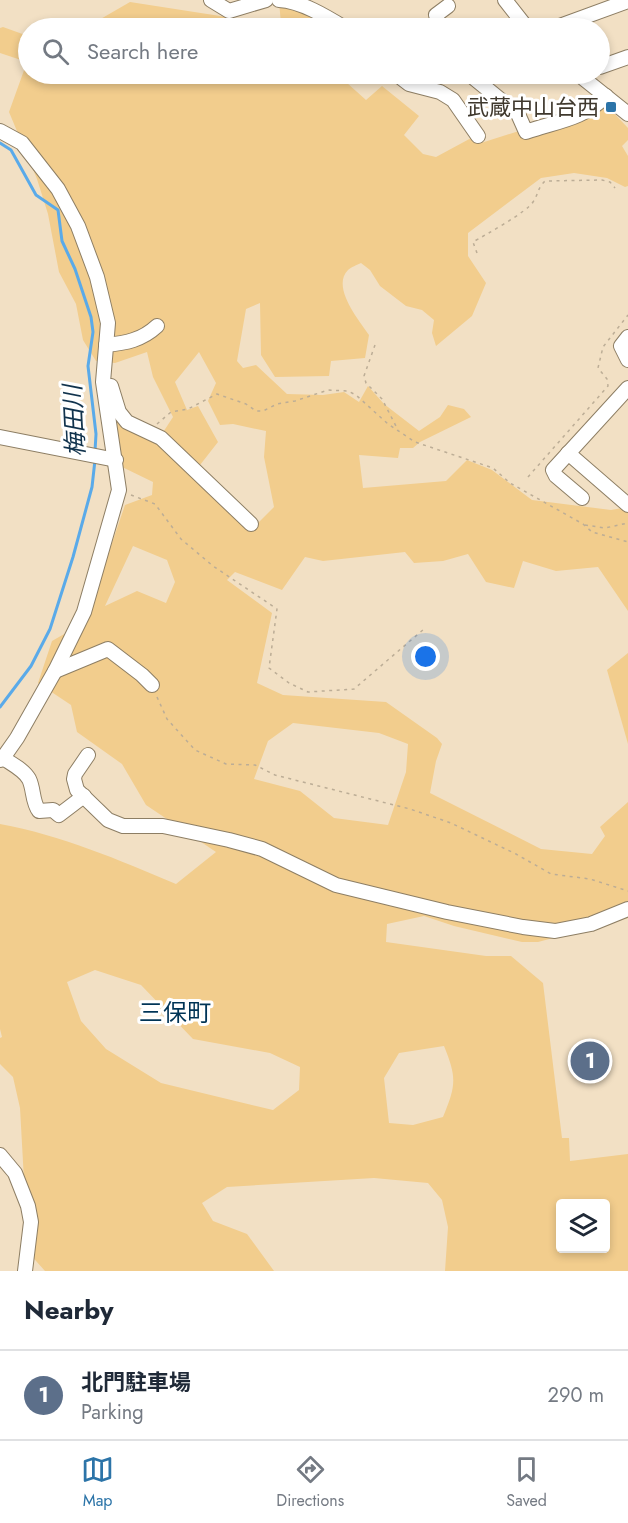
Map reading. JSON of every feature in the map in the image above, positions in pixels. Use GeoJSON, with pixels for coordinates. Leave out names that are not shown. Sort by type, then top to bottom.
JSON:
{"type":"FeatureCollection","features":[{"type":"Feature","properties":{"kind":"street"},"geometry":{"type":"LineString","coordinates":[[211,0],[229,11],[266,0]]}},
{"type":"Feature","properties":{"kind":"street"},"geometry":{"type":"LineString","coordinates":[[279,0],[285,0],[326,18]]}},
{"type":"Feature","properties":{"kind":"street"},"geometry":{"type":"LineString","coordinates":[[505,0],[519,18]]}},
{"type":"Feature","properties":{"kind":"street"},"geometry":{"type":"LineString","coordinates":[[581,18],[628,1]]}},
{"type":"Feature","properties":{"kind":"street"},"geometry":{"type":"LineString","coordinates":[[437,18],[436,15],[448,6]]}},
{"type":"Feature","properties":{"kind":"street"},"geometry":{"type":"LineString","coordinates":[[610,63],[628,57]]}},
{"type":"Feature","properties":{"kind":"street"},"geometry":{"type":"LineString","coordinates":[[409,84],[440,92],[453,100],[478,136]]}},
{"type":"Feature","properties":{"kind":"street"},"geometry":{"type":"LineString","coordinates":[[481,84],[518,114],[526,132],[569,120],[593,109],[606,96]]}},
{"type":"Feature","properties":{"kind":"street"},"geometry":{"type":"LineString","coordinates":[[591,84],[628,114]]}},
{"type":"Feature","properties":{"kind":"street"},"geometry":{"type":"LineString","coordinates":[[0,131],[22,143],[58,189],[78,226],[97,277],[108,323],[103,382],[103,458],[118,494],[84,612],[18,738],[2,759],[24,773],[30,781],[39,811],[53,810],[59,815],[84,796]]}},
{"type":"Feature","properties":{"kind":"street"},"geometry":{"type":"LineString","coordinates":[[106,345],[127,343],[148,335],[158,326]]}},
{"type":"Feature","properties":{"kind":"street"},"geometry":{"type":"LineString","coordinates":[[628,337],[621,346],[628,360]]}},
{"type":"Feature","properties":{"kind":"street"},"geometry":{"type":"LineString","coordinates":[[104,375],[109,380],[119,412],[127,422],[161,438],[251,525]]}},
{"type":"Feature","properties":{"kind":"street"},"geometry":{"type":"LineString","coordinates":[[582,498],[556,476],[553,470],[628,388]]}},
{"type":"Feature","properties":{"kind":"street"},"geometry":{"type":"LineString","coordinates":[[0,436],[103,458]]}},
{"type":"Feature","properties":{"kind":"street"},"geometry":{"type":"LineString","coordinates":[[568,453],[628,505]]}},
{"type":"Feature","properties":{"kind":"street"},"geometry":{"type":"LineString","coordinates":[[55,671],[108,649],[142,675],[152,686]]}},
{"type":"Feature","properties":{"kind":"street"},"geometry":{"type":"LineString","coordinates":[[88,755],[75,774],[77,790],[108,820],[123,826],[164,826],[262,849],[336,885],[487,920],[555,931],[591,924],[628,909]]}},
{"type":"Feature","properties":{"kind":"street"},"geometry":{"type":"LineString","coordinates":[[0,1155],[15,1173],[28,1206],[31,1222],[24,1271]]}},
{"type":"Feature","properties":{"kind":"path"},"geometry":{"type":"LineString","coordinates":[[477,253],[473,242],[509,221],[533,202],[537,189],[545,181],[602,180],[610,182],[615,188]]}},
{"type":"Feature","properties":{"kind":"path"},"geometry":{"type":"LineString","coordinates":[[528,477],[608,386],[607,379],[598,368],[603,347],[628,315]]}},
{"type":"Feature","properties":{"kind":"path"},"geometry":{"type":"LineString","coordinates":[[375,345],[364,376],[366,382],[382,399],[398,431]]}},
{"type":"Feature","properties":{"kind":"path"},"geometry":{"type":"LineString","coordinates":[[159,421],[171,412],[188,409],[217,394],[246,404],[256,411],[262,411],[277,404],[295,401],[327,390],[348,391],[356,395],[377,416],[415,442],[493,468],[510,483],[583,524],[592,532],[628,542]]}},
{"type":"Feature","properties":{"kind":"path"},"geometry":{"type":"LineString","coordinates":[[118,494],[133,495],[155,504],[182,539],[205,560],[277,609],[269,668],[289,683],[308,692],[354,688],[424,629]]}},
{"type":"Feature","properties":{"kind":"path"},"geometry":{"type":"LineString","coordinates":[[583,524],[605,528],[628,523]]}},
{"type":"Feature","properties":{"kind":"path"},"geometry":{"type":"LineString","coordinates":[[152,686],[167,719],[195,750],[226,764],[255,765],[275,775],[410,809],[451,823],[516,854],[551,874],[590,879],[628,891]]}},
{"type":"Feature","properties":{"kind":"shaded area"},"geometry":{"type":"Polygon","coordinates":[[[130,2],[233,18],[102,18],[130,2]]]}},
{"type":"Feature","properties":{"kind":"shaded area"},"geometry":{"type":"Polygon","coordinates":[[[279,2],[320,18],[281,18],[279,2]]]}},
{"type":"Feature","properties":{"kind":"shaded area"},"geometry":{"type":"Polygon","coordinates":[[[0,28],[18,32],[18,59],[0,53],[0,28]]]}},
{"type":"Feature","properties":{"kind":"shaded area"},"geometry":{"type":"Polygon","coordinates":[[[19,84],[348,84],[366,100],[382,86],[419,116],[404,135],[423,154],[436,157],[473,137],[481,143],[519,131],[524,139],[562,124],[571,125],[594,114],[606,105],[628,128],[628,140],[622,146],[628,156],[628,186],[625,187],[607,178],[574,173],[541,178],[468,233],[468,256],[486,283],[472,316],[436,346],[432,333],[434,320],[422,310],[406,306],[380,286],[370,270],[361,263],[348,270],[343,285],[348,303],[369,335],[365,358],[331,361],[329,376],[275,377],[261,355],[260,303],[246,309],[237,361],[243,368],[256,365],[287,394],[323,395],[344,392],[359,402],[368,386],[384,404],[419,431],[440,417],[448,405],[464,409],[471,417],[420,442],[413,448],[400,448],[398,458],[359,455],[363,488],[446,481],[467,460],[492,470],[532,500],[611,510],[628,507],[628,611],[598,567],[556,571],[523,561],[514,588],[486,582],[468,554],[443,561],[414,563],[405,552],[323,561],[305,557],[282,590],[235,572],[227,580],[272,613],[257,683],[283,695],[386,702],[437,738],[442,744],[430,793],[541,849],[592,854],[605,836],[600,827],[628,802],[628,918],[538,942],[522,942],[454,926],[424,916],[387,924],[386,942],[486,956],[511,956],[543,983],[562,1138],[569,1138],[570,1161],[628,1154],[628,1271],[445,1271],[448,1227],[442,1200],[428,1183],[374,1178],[227,1187],[202,1203],[213,1221],[247,1234],[274,1271],[45,1271],[28,1252],[20,1108],[13,1077],[0,1064],[0,1038],[2,1037],[0,1029],[0,824],[67,841],[176,884],[216,852],[146,805],[122,764],[77,732],[71,705],[38,683],[52,641],[85,622],[125,505],[152,495],[153,482],[118,465],[112,413],[158,440],[173,417],[153,377],[147,352],[115,363],[96,361],[83,340],[76,304],[59,272],[48,214],[37,179],[9,112],[19,84]],[[199,352],[175,382],[187,410],[198,406],[218,442],[200,465],[209,480],[216,501],[251,530],[274,507],[264,457],[266,431],[233,424],[220,425],[208,401],[216,383],[199,352]],[[133,546],[105,606],[137,591],[166,603],[175,582],[167,560],[133,546]],[[293,723],[268,741],[254,779],[300,791],[334,818],[388,825],[406,772],[408,744],[379,733],[293,723]],[[95,970],[67,982],[81,1021],[106,1049],[161,1083],[273,1110],[299,1090],[300,1067],[270,1053],[193,1039],[141,985],[95,970]],[[444,1046],[399,1053],[384,1078],[389,1123],[413,1125],[443,1117],[453,1082],[451,1066],[444,1046]]]}},
{"type":"Feature","properties":{"kind":"shaded area"},"geometry":{"type":"Polygon","coordinates":[[[628,653],[628,744],[607,670],[628,653]]]}},
{"type":"Feature","properties":{"kind":"waterway","name":"梅田川"},"geometry":{"type":"LineString","coordinates":[[0,143],[11,150],[36,195],[58,210],[62,241],[75,269],[91,317],[93,332],[88,366],[96,434],[95,451]]}},
{"type":"Feature","properties":{"kind":"waterway","name":"梅田川"},"geometry":{"type":"LineString","coordinates":[[0,707],[31,666],[50,629],[92,487],[95,460]]}},
{"type":"Feature","properties":{"kind":"place","name":"武蔵中山台西"},"geometry":{"type":"Point","coordinates":[611,107]}},
{"type":"Feature","properties":{"kind":"place","name":"北門駐車場"},"geometry":{"type":"Point","coordinates":[590,1061]}},
{"type":"Feature","properties":{"kind":"district","name":"三保町"},"geometry":{"type":"Point","coordinates":[175,1012]}}]}
